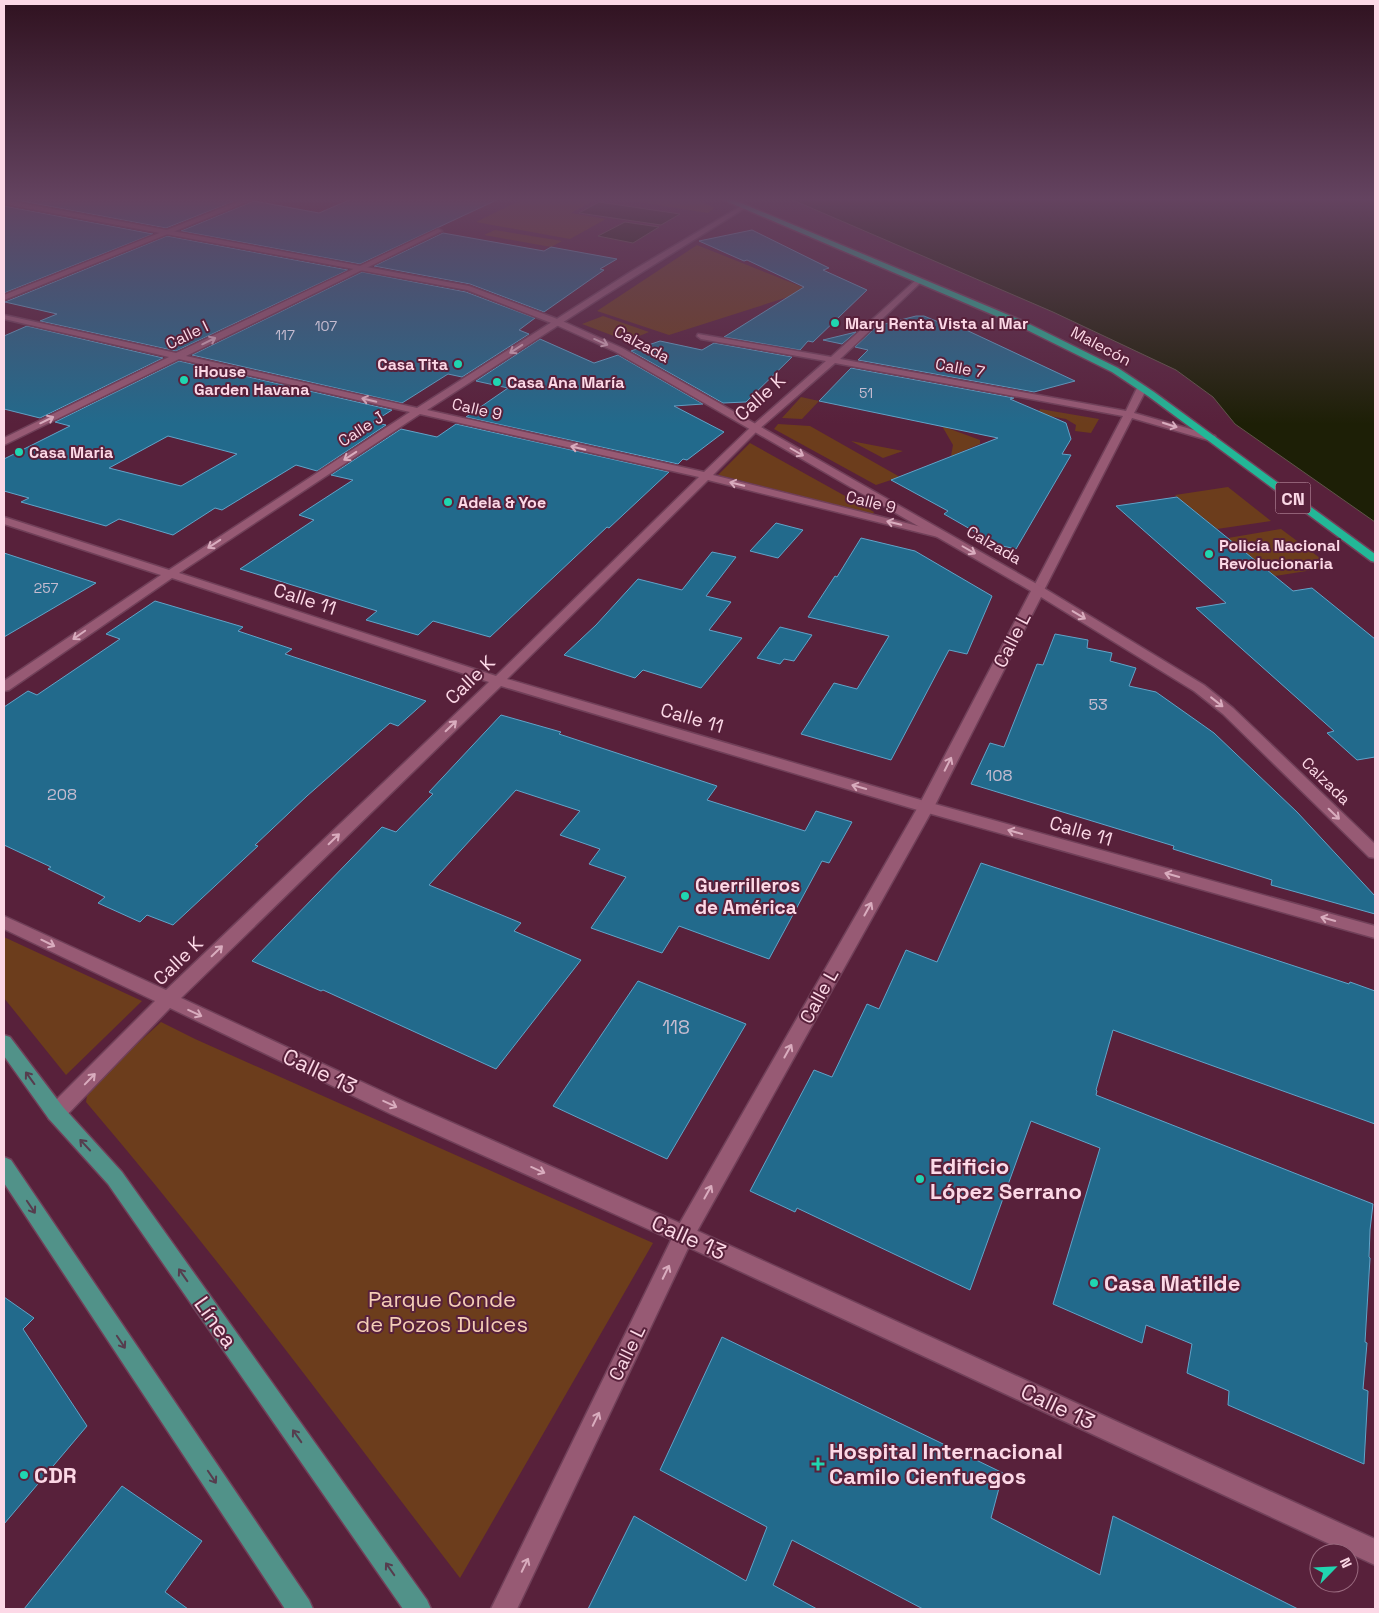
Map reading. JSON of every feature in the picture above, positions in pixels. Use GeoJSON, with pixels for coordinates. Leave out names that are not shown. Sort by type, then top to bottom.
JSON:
{"type":"FeatureCollection","features":[{"type":"Feature","properties":{"kind":"highway","name":"Malecón"},"geometry":{"type":"LineString","coordinates":[[899,273],[1059,341],[1115,370],[1375,559]]}},
{"type":"Feature","properties":{"kind":"main road","name":"Línea"},"geometry":{"type":"LineString","coordinates":[[4,1042],[56,1113],[115,1178],[418,1609]]}},
{"type":"Feature","properties":{"kind":"main road"},"geometry":{"type":"LineString","coordinates":[[4,1166],[300,1609]]}},
{"type":"Feature","properties":{"kind":"street"},"geometry":{"type":"LineString","coordinates":[[4,298],[66,273]]}},
{"type":"Feature","properties":{"kind":"street","name":"Calle I"},"geometry":{"type":"LineString","coordinates":[[4,442],[349,273]]}},
{"type":"Feature","properties":{"kind":"street","name":"Calzada"},"geometry":{"type":"LineString","coordinates":[[389,273],[469,288],[557,322],[619,350],[1038,590],[1206,694],[1228,711],[1375,853]]}},
{"type":"Feature","properties":{"kind":"street","name":"Calle J"},"geometry":{"type":"LineString","coordinates":[[4,687],[168,574],[418,411],[636,273]]}},
{"type":"Feature","properties":{"kind":"street","name":"Calle K"},"geometry":{"type":"LineString","coordinates":[[56,1113],[167,1000],[498,681],[755,428],[917,281]]}},
{"type":"Feature","properties":{"kind":"street","name":"Calle 9"},"geometry":{"type":"LineString","coordinates":[[4,317],[706,476],[942,535]]}},
{"type":"Feature","properties":{"kind":"street","name":"Calle 7"},"geometry":{"type":"LineString","coordinates":[[702,336],[1128,414],[1211,438]]}},
{"type":"Feature","properties":{"kind":"street","name":"Calle L"},"geometry":{"type":"LineString","coordinates":[[504,1609],[684,1235],[926,807],[1142,388]]}},
{"type":"Feature","properties":{"kind":"street","name":"Calle 11"},"geometry":{"type":"LineString","coordinates":[[4,520],[498,681],[926,807],[1375,932]]}},
{"type":"Feature","properties":{"kind":"street","name":"Calle 13"},"geometry":{"type":"LineString","coordinates":[[4,922],[398,1108],[684,1235],[1375,1552]]}},
{"type":"Feature","properties":{"kind":"green space"},"geometry":{"type":"Polygon","coordinates":[[[654,273],[768,273],[810,290],[669,335],[597,311],[654,273]]]}},
{"type":"Feature","properties":{"kind":"green space"},"geometry":{"type":"Polygon","coordinates":[[[603,316],[649,332],[627,341],[582,324],[603,316]]]}},
{"type":"Feature","properties":{"kind":"green space"},"geometry":{"type":"Polygon","coordinates":[[[801,397],[819,401],[802,419],[782,418],[801,397]]]}},
{"type":"Feature","properties":{"kind":"green space"},"geometry":{"type":"Polygon","coordinates":[[[1040,409],[1099,419],[1091,433],[1075,431],[1076,425],[1066,419],[1038,414],[1040,409]]]}},
{"type":"Feature","properties":{"kind":"green space"},"geometry":{"type":"Polygon","coordinates":[[[778,424],[810,426],[900,477],[876,485],[774,429],[778,424]]]}},
{"type":"Feature","properties":{"kind":"green space"},"geometry":{"type":"Polygon","coordinates":[[[942,426],[980,440],[980,444],[951,456],[953,445],[942,426]]]}},
{"type":"Feature","properties":{"kind":"green space"},"geometry":{"type":"Polygon","coordinates":[[[851,441],[903,451],[883,458],[851,441]]]}},
{"type":"Feature","properties":{"kind":"green space"},"geometry":{"type":"Polygon","coordinates":[[[750,443],[874,512],[873,514],[718,475],[750,443]]]}},
{"type":"Feature","properties":{"kind":"green space"},"geometry":{"type":"Polygon","coordinates":[[[1228,487],[1271,521],[1217,529],[1175,495],[1228,487]]]}},
{"type":"Feature","properties":{"kind":"green space"},"geometry":{"type":"Polygon","coordinates":[[[1281,529],[1332,567],[1275,576],[1228,538],[1281,529]]]}},
{"type":"Feature","properties":{"kind":"green space"},"geometry":{"type":"Polygon","coordinates":[[[4,937],[142,1001],[66,1075],[4,998],[4,937]]]}},
{"type":"Feature","properties":{"kind":"green space","name":"Parque Conde de Pozos Dulces"},"geometry":{"type":"Polygon","coordinates":[[[161,1022],[195,1039],[653,1243],[460,1578],[182,1218],[86,1102],[88,1089],[161,1022]]]}},
{"type":"Feature","properties":{"kind":"shaded area"},"geometry":{"type":"Polygon","coordinates":[[[963,273],[1375,273],[1375,522],[1235,424],[1213,397],[1176,370],[1053,312],[963,273]]]}},
{"type":"Feature","properties":{"kind":"building"},"geometry":{"type":"Polygon","coordinates":[[[4,273],[54,273],[4,293],[4,273]]]}},
{"type":"Feature","properties":{"kind":"building"},"geometry":{"type":"Polygon","coordinates":[[[76,273],[341,273],[176,351],[40,321],[57,314],[5,302],[76,273]]]}},
{"type":"Feature","properties":{"kind":"building"},"geometry":{"type":"Polygon","coordinates":[[[359,273],[369,273],[466,292],[535,318],[519,330],[529,334],[462,377],[448,374],[402,403],[192,355],[359,273]]]}},
{"type":"Feature","properties":{"kind":"building"},"geometry":{"type":"Polygon","coordinates":[[[413,273],[599,273],[544,312],[470,284],[413,273]]]}},
{"type":"Feature","properties":{"kind":"building"},"geometry":{"type":"Polygon","coordinates":[[[775,273],[830,273],[867,290],[813,342],[808,341],[800,350],[724,337],[804,287],[775,273]]]}},
{"type":"Feature","properties":{"kind":"building"},"geometry":{"type":"Polygon","coordinates":[[[916,316],[924,316],[941,323],[947,321],[1075,381],[1034,392],[858,360],[868,350],[855,347],[877,326],[916,316]]]}},
{"type":"Feature","properties":{"kind":"building"},"geometry":{"type":"Polygon","coordinates":[[[27,326],[163,358],[40,418],[4,409],[4,336],[27,326]]]}},
{"type":"Feature","properties":{"kind":"building"},"geometry":{"type":"Polygon","coordinates":[[[856,332],[842,344],[823,340],[856,332]]]}},
{"type":"Feature","properties":{"kind":"building"},"geometry":{"type":"Polygon","coordinates":[[[540,339],[594,363],[618,355],[703,404],[674,406],[724,432],[687,460],[683,459],[678,464],[466,417],[508,388],[476,381],[540,339]]]}},
{"type":"Feature","properties":{"kind":"building"},"geometry":{"type":"Polygon","coordinates":[[[660,341],[702,350],[714,343],[792,357],[746,402],[723,403],[631,351],[660,341]]]}},
{"type":"Feature","properties":{"kind":"building"},"geometry":{"type":"Polygon","coordinates":[[[179,361],[392,410],[373,422],[386,425],[317,471],[296,465],[222,510],[215,508],[173,535],[119,519],[106,526],[21,502],[29,498],[4,491],[4,459],[70,426],[55,422],[179,361]],[[168,436],[109,468],[181,486],[237,454],[168,436]]]}},
{"type":"Feature","properties":{"kind":"building"},"geometry":{"type":"Polygon","coordinates":[[[851,368],[1014,398],[1010,399],[1066,423],[1071,439],[1062,454],[1071,455],[1016,549],[998,545],[944,514],[948,511],[891,480],[998,438],[819,401],[851,368]]]}},
{"type":"Feature","properties":{"kind":"building"},"geometry":{"type":"Polygon","coordinates":[[[456,424],[669,472],[609,528],[607,527],[490,637],[433,621],[418,635],[366,620],[377,611],[240,569],[314,520],[299,515],[353,480],[331,475],[401,429],[437,437],[456,424]]]}},
{"type":"Feature","properties":{"kind":"building"},"geometry":{"type":"Polygon","coordinates":[[[1177,497],[1293,591],[1312,588],[1375,639],[1375,757],[1357,760],[1327,733],[1334,731],[1196,608],[1226,603],[1116,506],[1177,497]]]}},
{"type":"Feature","properties":{"kind":"building"},"geometry":{"type":"Polygon","coordinates":[[[776,523],[803,530],[778,558],[750,551],[776,523]]]}},
{"type":"Feature","properties":{"kind":"building"},"geometry":{"type":"Polygon","coordinates":[[[861,538],[915,551],[992,596],[967,654],[949,650],[891,760],[801,734],[834,683],[857,689],[889,636],[808,617],[835,576],[837,577],[861,538]]]}},
{"type":"Feature","properties":{"kind":"building"},"geometry":{"type":"Polygon","coordinates":[[[712,552],[736,557],[706,596],[731,602],[709,630],[742,638],[701,688],[643,670],[635,678],[564,655],[596,625],[638,579],[682,590],[712,552]]]}},
{"type":"Feature","properties":{"kind":"building"},"geometry":{"type":"Polygon","coordinates":[[[4,553],[96,583],[4,637],[4,553]]]}},
{"type":"Feature","properties":{"kind":"building"},"geometry":{"type":"Polygon","coordinates":[[[155,601],[243,627],[238,631],[292,649],[285,654],[426,701],[398,726],[390,723],[307,796],[255,845],[258,846],[173,925],[147,915],[140,922],[98,903],[105,897],[48,869],[51,867],[4,845],[4,707],[28,691],[37,695],[120,639],[106,634],[155,601]]]}},
{"type":"Feature","properties":{"kind":"building"},"geometry":{"type":"Polygon","coordinates":[[[780,627],[812,635],[794,661],[784,659],[780,664],[757,658],[780,627]]]}},
{"type":"Feature","properties":{"kind":"building"},"geometry":{"type":"Polygon","coordinates":[[[1055,634],[1088,640],[1087,648],[1112,653],[1110,661],[1136,668],[1129,686],[1156,692],[1214,733],[1297,812],[1375,896],[1375,914],[1271,885],[1272,880],[1173,849],[1174,846],[971,784],[990,743],[1004,747],[1037,664],[1043,665],[1055,634]]]}},
{"type":"Feature","properties":{"kind":"building"},"geometry":{"type":"Polygon","coordinates":[[[501,715],[561,732],[559,734],[717,786],[707,800],[805,831],[816,811],[852,822],[829,863],[822,861],[769,959],[679,926],[662,953],[591,928],[626,877],[589,864],[600,849],[560,835],[580,811],[516,790],[429,885],[521,923],[514,931],[581,960],[496,1069],[323,990],[321,991],[252,961],[382,827],[396,832],[433,794],[429,792],[501,715]]]}},
{"type":"Feature","properties":{"kind":"building"},"geometry":{"type":"Polygon","coordinates":[[[981,863],[1375,991],[1375,1124],[1113,1030],[1096,1090],[1096,1095],[1373,1204],[1370,1230],[1365,1342],[1367,1343],[1363,1389],[1368,1391],[1364,1464],[1228,1405],[1229,1391],[1187,1373],[1192,1344],[1146,1325],[1142,1343],[1053,1304],[1100,1148],[1031,1121],[970,1290],[797,1208],[795,1212],[750,1191],[814,1070],[832,1077],[867,1004],[879,1009],[906,950],[937,962],[981,863]]]}},
{"type":"Feature","properties":{"kind":"building"},"geometry":{"type":"Polygon","coordinates":[[[638,981],[746,1024],[667,1159],[553,1106],[638,981]]]}},
{"type":"Feature","properties":{"kind":"building","name":"CDR"},"geometry":{"type":"Polygon","coordinates":[[[4,1297],[34,1318],[23,1329],[87,1426],[4,1524],[4,1297]]]}},
{"type":"Feature","properties":{"kind":"building"},"geometry":{"type":"Polygon","coordinates":[[[722,1337],[1003,1473],[991,1518],[1100,1575],[1113,1516],[1298,1609],[923,1609],[792,1540],[773,1585],[817,1609],[588,1609],[634,1516],[746,1581],[767,1527],[660,1470],[722,1337]]]}},
{"type":"Feature","properties":{"kind":"building"},"geometry":{"type":"Polygon","coordinates":[[[122,1486],[202,1541],[165,1592],[188,1609],[24,1609],[122,1486]]]}},
{"type":"Feature","properties":{"kind":"place","name":"Mary Renta Vista al Mar"},"geometry":{"type":"Point","coordinates":[835,323]}},
{"type":"Feature","properties":{"kind":"place","name":"Casa Tita"},"geometry":{"type":"Point","coordinates":[458,364]}},
{"type":"Feature","properties":{"kind":"place","name":"iHouse Garden Havana"},"geometry":{"type":"Point","coordinates":[184,380]}},
{"type":"Feature","properties":{"kind":"place","name":"Casa Ana María"},"geometry":{"type":"Point","coordinates":[497,382]}},
{"type":"Feature","properties":{"kind":"place","name":"Casa Maria"},"geometry":{"type":"Point","coordinates":[19,452]}},
{"type":"Feature","properties":{"kind":"place","name":"Adela & Yoe"},"geometry":{"type":"Point","coordinates":[448,502]}},
{"type":"Feature","properties":{"kind":"place","name":"Policía Nacional Revolucionaria"},"geometry":{"type":"Point","coordinates":[1209,554]}},
{"type":"Feature","properties":{"kind":"place","name":"Guerrilleros de América"},"geometry":{"type":"Point","coordinates":[685,896]}},
{"type":"Feature","properties":{"kind":"place","name":"Edificio López Serrano"},"geometry":{"type":"Point","coordinates":[920,1179]}},
{"type":"Feature","properties":{"kind":"place","name":"Casa Matilde"},"geometry":{"type":"Point","coordinates":[1094,1283]}},
{"type":"Feature","properties":{"kind":"place","name":"Hospital Internacional Camilo Cienfuegos"},"geometry":{"type":"Point","coordinates":[818,1464]}},
{"type":"Feature","properties":{"kind":"place","name":"CDR"},"geometry":{"type":"Point","coordinates":[24,1475]}}]}
